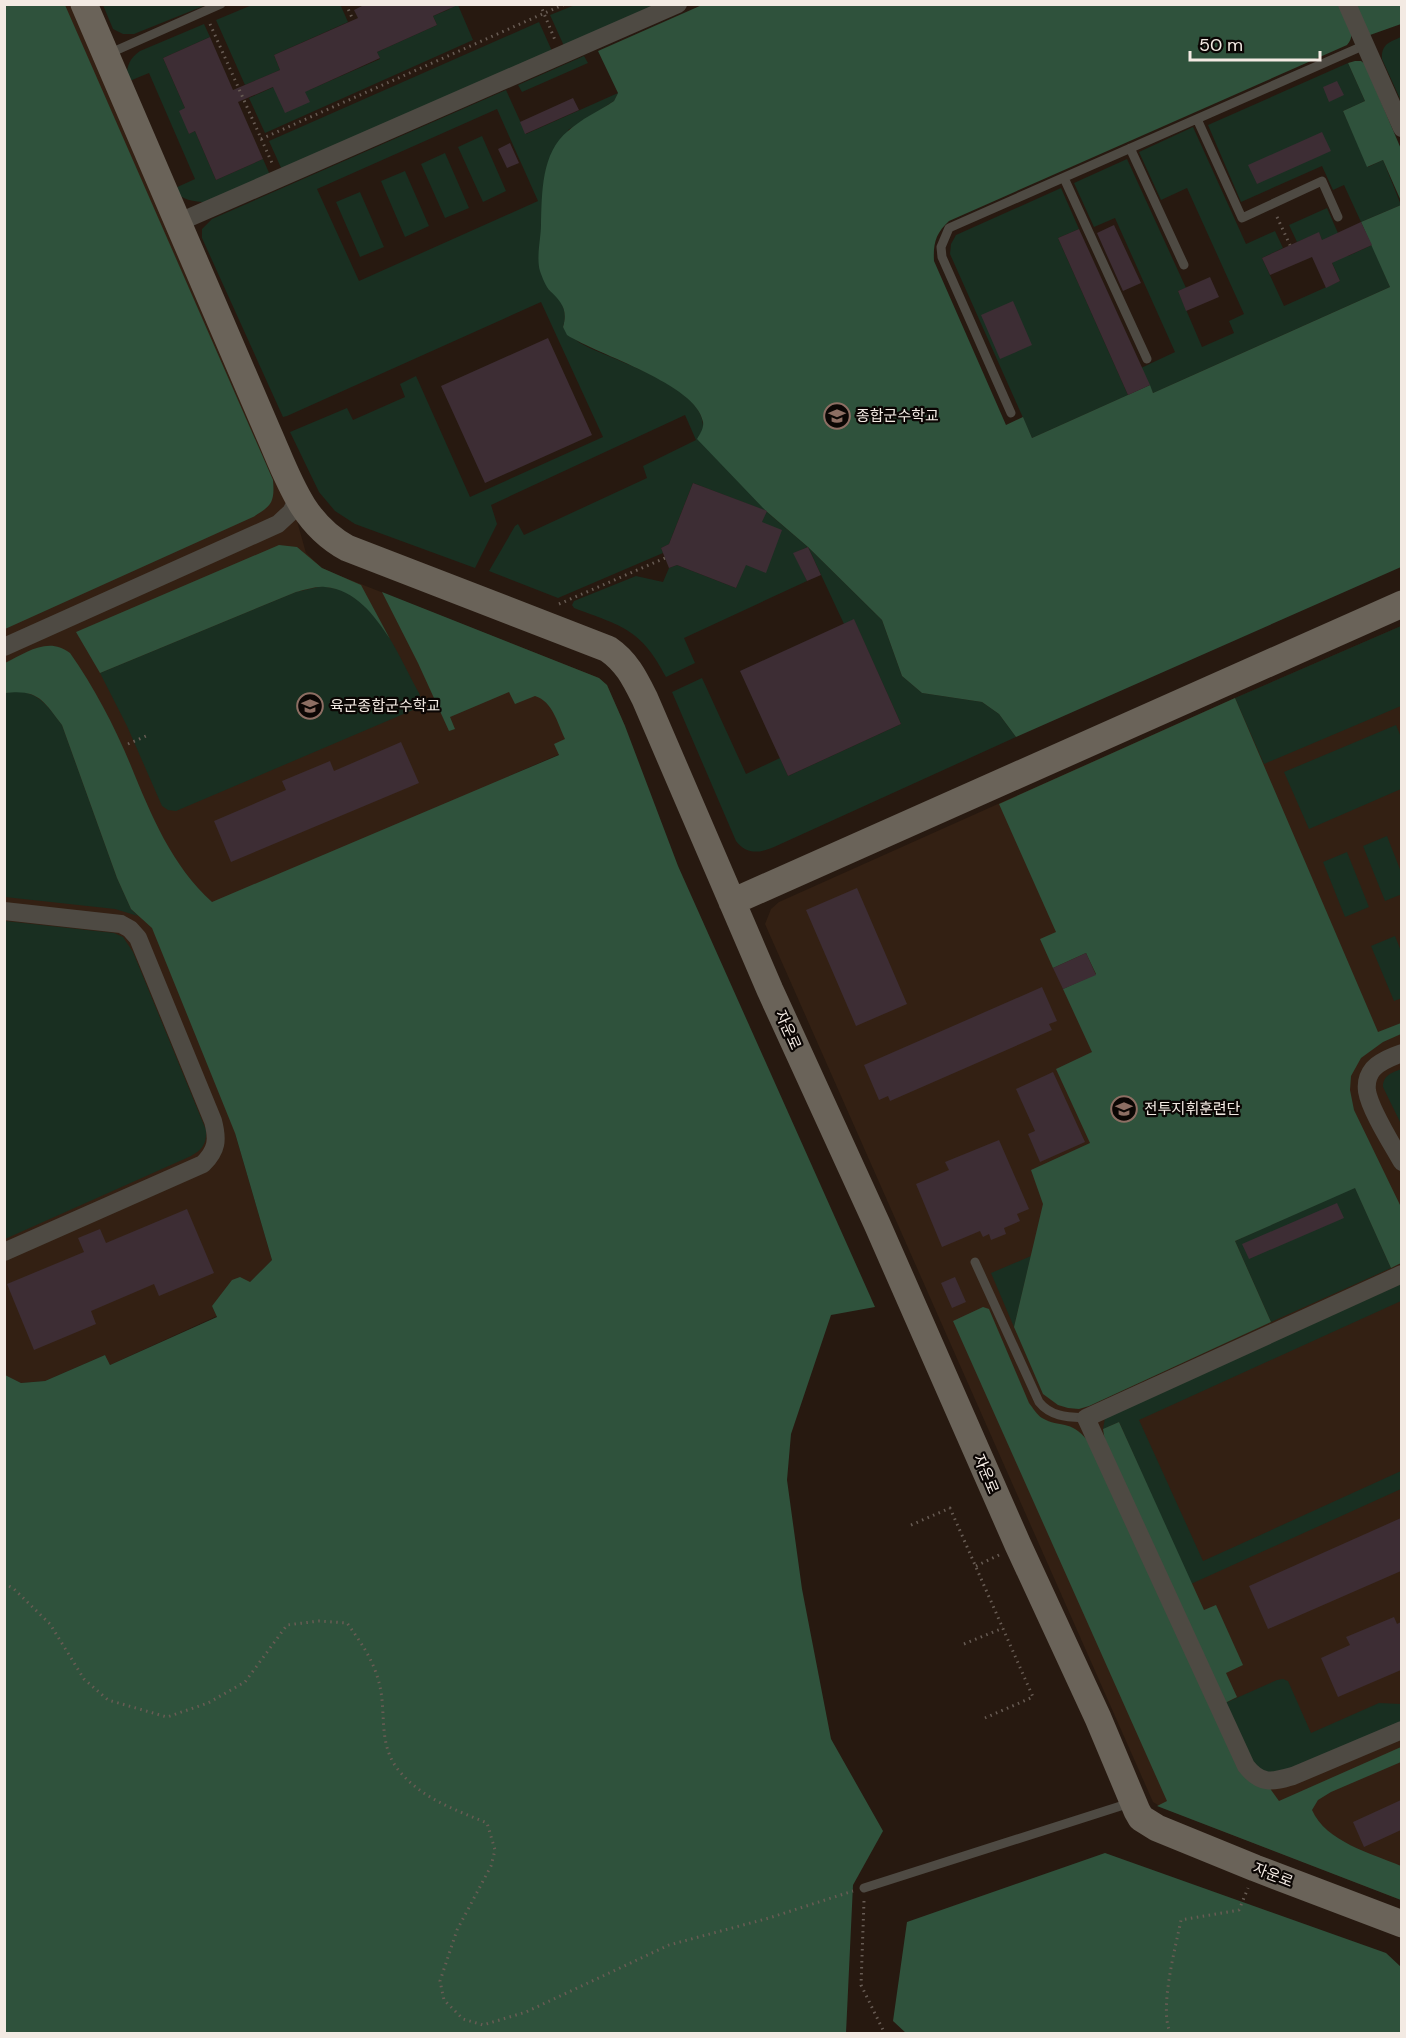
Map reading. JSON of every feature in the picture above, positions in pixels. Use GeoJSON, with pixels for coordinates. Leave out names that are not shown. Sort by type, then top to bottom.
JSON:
{"type":"FeatureCollection","features":[{"type":"Feature","properties":{"kind":"street","name":"자운로"},"geometry":{"type":"LineString","coordinates":[[84,4],[177,223],[298,499],[307,514],[326,535],[347,548],[608,649],[630,669],[774,1000],[887,1245],[1018,1545],[1098,1718],[1132,1802],[1141,1818],[1157,1828],[1255,1868],[1401,1924]]}},
{"type":"Feature","properties":{"kind":"street"},"geometry":{"type":"LineString","coordinates":[[177,223],[678,4]]}},
{"type":"Feature","properties":{"kind":"street"},"geometry":{"type":"LineString","coordinates":[[1347,4],[1401,128]]}},
{"type":"Feature","properties":{"kind":"street"},"geometry":{"type":"LineString","coordinates":[[4,647],[278,524],[291,512],[298,499]]}},
{"type":"Feature","properties":{"kind":"street"},"geometry":{"type":"LineString","coordinates":[[278,524],[296,526],[326,535]]}},
{"type":"Feature","properties":{"kind":"street"},"geometry":{"type":"LineString","coordinates":[[732,902],[1401,604]]}},
{"type":"Feature","properties":{"kind":"street"},"geometry":{"type":"LineString","coordinates":[[4,911],[121,924],[130,929],[138,939],[213,1121],[217,1137],[212,1155],[203,1164],[4,1252]]}},
{"type":"Feature","properties":{"kind":"street"},"geometry":{"type":"LineString","coordinates":[[1401,1053],[1373,1069],[1366,1081],[1373,1108],[1401,1162]]}},
{"type":"Feature","properties":{"kind":"street"},"geometry":{"type":"LineString","coordinates":[[1401,1274],[1086,1418],[1245,1766],[1254,1776],[1265,1781],[1293,1776],[1401,1730]]}},
{"type":"Feature","properties":{"kind":"lane"},"geometry":{"type":"LineString","coordinates":[[106,55],[221,4]]}},
{"type":"Feature","properties":{"kind":"lane"},"geometry":{"type":"LineString","coordinates":[[1011,413],[942,257],[941,247],[949,228],[1365,45]]}},
{"type":"Feature","properties":{"kind":"lane"},"geometry":{"type":"LineString","coordinates":[[1197,119],[1242,218],[1322,181],[1338,217]]}},
{"type":"Feature","properties":{"kind":"lane"},"geometry":{"type":"LineString","coordinates":[[1130,148],[1184,265]]}},
{"type":"Feature","properties":{"kind":"lane"},"geometry":{"type":"LineString","coordinates":[[1064,178],[1147,358]]}},
{"type":"Feature","properties":{"kind":"lane"},"geometry":{"type":"LineString","coordinates":[[975,1262],[1039,1402],[1044,1409],[1052,1413],[1065,1417],[1086,1418]]}},
{"type":"Feature","properties":{"kind":"lane"},"geometry":{"type":"LineString","coordinates":[[864,1888],[1132,1802]]}},
{"type":"Feature","properties":{"kind":"path"},"geometry":{"type":"LineString","coordinates":[[346,4],[353,20]]}},
{"type":"Feature","properties":{"kind":"path"},"geometry":{"type":"LineString","coordinates":[[540,4],[562,55]]}},
{"type":"Feature","properties":{"kind":"path"},"geometry":{"type":"LineString","coordinates":[[261,139],[565,4]]}},
{"type":"Feature","properties":{"kind":"path"},"geometry":{"type":"LineString","coordinates":[[204,12],[279,178]]}},
{"type":"Feature","properties":{"kind":"path"},"geometry":{"type":"LineString","coordinates":[[1271,204],[1290,245]]}},
{"type":"Feature","properties":{"kind":"path"},"geometry":{"type":"LineString","coordinates":[[559,604],[665,558]]}},
{"type":"Feature","properties":{"kind":"path"},"geometry":{"type":"LineString","coordinates":[[128,744],[146,736]]}},
{"type":"Feature","properties":{"kind":"path"},"geometry":{"type":"LineString","coordinates":[[911,1525],[950,1508],[1033,1697],[986,1718]]}},
{"type":"Feature","properties":{"kind":"path"},"geometry":{"type":"LineString","coordinates":[[976,1566],[999,1556]]}},
{"type":"Feature","properties":{"kind":"path"},"geometry":{"type":"LineString","coordinates":[[4,1583],[14,1589],[50,1624],[84,1679],[108,1700],[167,1717],[208,1703],[245,1682],[287,1625],[319,1622],[347,1623],[368,1652],[379,1682],[385,1743],[400,1772],[430,1798],[487,1823],[495,1850],[491,1866],[457,1929],[440,1981],[444,2000],[463,2019],[483,2025],[526,2012],[669,1945],[770,1918],[864,1888],[861,1985],[885,2034]]}},
{"type":"Feature","properties":{"kind":"path"},"geometry":{"type":"LineString","coordinates":[[964,1644],[1003,1628]]}},
{"type":"Feature","properties":{"kind":"path"},"geometry":{"type":"LineString","coordinates":[[1171,2034],[1166,2009],[1181,1920],[1239,1910],[1255,1868]]}},
{"type":"Feature","properties":{"kind":"shaded area","name":"육군종합군수학교"},"geometry":{"type":"Polygon","coordinates":[[[4,5],[76,5],[290,496],[306,553],[322,568],[338,575],[599,678],[607,685],[625,726],[509,776],[235,1133],[272,1260],[250,1282],[212,1306],[217,1316],[110,1365],[105,1355],[45,1381],[21,1383],[4,1375],[4,5]]]}},
{"type":"Feature","properties":{"kind":"shaded area","name":"전투지휘훈련단"},"geometry":{"type":"Polygon","coordinates":[[[1401,626],[1401,1900],[1163,1808],[1153,1802],[765,924],[771,909],[779,902],[1401,626]]]}},
{"type":"Feature","properties":{"kind":"green space"},"geometry":{"type":"Polygon","coordinates":[[[340,4],[348,22],[274,55],[280,70],[245,85],[216,20],[252,5],[340,4]]]}},
{"type":"Feature","properties":{"kind":"green space"},"geometry":{"type":"Polygon","coordinates":[[[4,5],[65,5],[273,480],[272,499],[268,507],[253,517],[5,629],[4,5]]]}},
{"type":"Feature","properties":{"kind":"green space"},"geometry":{"type":"Polygon","coordinates":[[[103,5],[206,5],[134,34],[123,34],[113,29],[103,5]]]}},
{"type":"Feature","properties":{"kind":"green space"},"geometry":{"type":"Polygon","coordinates":[[[448,5],[458,5],[473,40],[265,133],[249,98],[285,82],[309,90],[380,59],[377,52],[437,25],[433,16],[450,9],[448,5]]]}},
{"type":"Feature","properties":{"kind":"green space"},"geometry":{"type":"Polygon","coordinates":[[[575,5],[658,5],[564,46],[550,15],[575,5]]]}},
{"type":"Feature","properties":{"kind":"green space"},"geometry":{"type":"Polygon","coordinates":[[[702,5],[1340,5],[1351,30],[1347,45],[949,221],[936,239],[934,261],[1006,425],[1023,417],[1032,438],[1150,385],[1153,393],[1390,287],[1361,222],[1401,205],[1401,567],[1016,737],[999,714],[982,702],[922,693],[902,676],[882,620],[808,547],[766,511],[697,439],[702,431],[703,422],[697,408],[684,395],[666,383],[567,335],[563,327],[565,316],[563,307],[547,287],[540,271],[543,187],[553,150],[568,131],[614,101],[618,93],[598,51],[702,5]]]}},
{"type":"Feature","properties":{"kind":"green space"},"geometry":{"type":"Polygon","coordinates":[[[1355,5],[1401,5],[1401,24],[1370,35],[1355,5]]]}},
{"type":"Feature","properties":{"kind":"green space"},"geometry":{"type":"Polygon","coordinates":[[[539,22],[552,51],[282,170],[269,141],[539,22]]]}},
{"type":"Feature","properties":{"kind":"green space"},"geometry":{"type":"Polygon","coordinates":[[[204,24],[210,37],[163,58],[185,108],[189,134],[195,131],[216,180],[263,159],[270,175],[207,202],[197,202],[180,196],[173,189],[195,179],[149,73],[127,82],[127,77],[130,61],[140,51],[204,24]]]}},
{"type":"Feature","properties":{"kind":"green space"},"geometry":{"type":"Polygon","coordinates":[[[1401,37],[1401,101],[1382,59],[1382,54],[1390,42],[1401,37]]]}},
{"type":"Feature","properties":{"kind":"green space"},"geometry":{"type":"Polygon","coordinates":[[[584,56],[588,63],[522,92],[518,85],[584,56]]]}},
{"type":"Feature","properties":{"kind":"green space"},"geometry":{"type":"Polygon","coordinates":[[[1355,61],[1365,64],[1401,149],[1401,201],[1383,160],[1367,167],[1343,111],[1365,101],[1348,63],[1355,61]]]}},
{"type":"Feature","properties":{"kind":"green space"},"geometry":{"type":"Polygon","coordinates":[[[1348,63],[1365,101],[1343,111],[1368,167],[1383,160],[1401,205],[1361,222],[1344,185],[1333,190],[1322,166],[1241,202],[1208,125],[1348,63]]]}},
{"type":"Feature","properties":{"kind":"green space"},"geometry":{"type":"Polygon","coordinates":[[[506,90],[526,134],[618,93],[614,101],[568,130],[549,290],[563,306],[565,315],[563,327],[580,343],[654,376],[689,399],[700,413],[703,428],[767,512],[808,547],[794,553],[807,581],[684,638],[695,663],[666,677],[648,648],[639,639],[618,625],[574,608],[572,605],[574,601],[636,576],[663,582],[669,568],[677,565],[736,588],[766,511],[693,483],[669,544],[661,548],[663,553],[558,598],[489,571],[518,524],[524,535],[647,478],[643,466],[696,440],[685,415],[491,505],[497,524],[475,568],[355,524],[335,511],[319,492],[290,432],[347,408],[353,420],[405,397],[400,384],[416,376],[470,497],[603,437],[541,302],[283,417],[202,238],[202,229],[212,219],[506,90]],[[497,109],[317,189],[359,281],[538,201],[497,109]]]}},
{"type":"Feature","properties":{"kind":"green space"},"geometry":{"type":"Polygon","coordinates":[[[1193,127],[1246,244],[1275,231],[1283,248],[1262,258],[1284,306],[1340,281],[1319,233],[1297,242],[1289,225],[1327,208],[1348,256],[1372,245],[1390,287],[1153,393],[1141,368],[1175,352],[1115,218],[1094,227],[1074,183],[1127,159],[1186,288],[1178,291],[1202,347],[1234,333],[1229,321],[1244,314],[1187,188],[1161,200],[1139,152],[1193,127]]]}},
{"type":"Feature","properties":{"kind":"green space"},"geometry":{"type":"Polygon","coordinates":[[[482,136],[506,191],[483,202],[458,147],[482,136]]]}},
{"type":"Feature","properties":{"kind":"green space"},"geometry":{"type":"Polygon","coordinates":[[[445,153],[469,208],[445,218],[421,164],[445,153]]]}},
{"type":"Feature","properties":{"kind":"green space"},"geometry":{"type":"Polygon","coordinates":[[[405,171],[429,226],[405,237],[381,181],[405,171]]]}},
{"type":"Feature","properties":{"kind":"green space"},"geometry":{"type":"Polygon","coordinates":[[[1061,188],[1079,229],[1058,238],[1128,395],[1032,438],[950,254],[951,244],[956,235],[1061,188]]]}},
{"type":"Feature","properties":{"kind":"green space"},"geometry":{"type":"Polygon","coordinates":[[[360,192],[384,247],[360,257],[336,202],[360,192]]]}},
{"type":"Feature","properties":{"kind":"green space"},"geometry":{"type":"Polygon","coordinates":[[[279,545],[297,547],[322,568],[361,585],[390,639],[371,613],[355,598],[336,589],[322,587],[296,592],[100,673],[76,632],[279,545]]]}},
{"type":"Feature","properties":{"kind":"green space"},"geometry":{"type":"Polygon","coordinates":[[[808,547],[882,620],[902,676],[922,693],[982,702],[999,714],[1016,737],[774,847],[754,852],[744,849],[736,841],[672,692],[702,678],[746,774],[780,758],[788,776],[901,724],[854,620],[844,624],[808,547]]]}},
{"type":"Feature","properties":{"kind":"green space"},"geometry":{"type":"Polygon","coordinates":[[[323,586],[341,590],[355,597],[378,620],[419,693],[421,699],[419,705],[413,710],[176,811],[162,806],[127,726],[100,673],[296,592],[323,586]]]}},
{"type":"Feature","properties":{"kind":"green space"},"geometry":{"type":"Polygon","coordinates":[[[382,592],[599,678],[607,685],[678,866],[875,1307],[831,1315],[791,1434],[787,1480],[802,1589],[831,1739],[883,1831],[853,1885],[846,2033],[5,2033],[5,1375],[21,1383],[45,1381],[105,1355],[110,1365],[217,1317],[212,1306],[232,1280],[240,1277],[250,1282],[272,1260],[235,1133],[152,928],[131,909],[117,878],[62,725],[39,698],[25,693],[5,693],[5,663],[45,646],[62,648],[70,653],[96,693],[111,722],[164,839],[185,872],[212,902],[559,755],[554,744],[565,739],[550,708],[535,696],[515,704],[509,692],[450,717],[455,729],[449,731],[382,592]]]}},
{"type":"Feature","properties":{"kind":"green space"},"geometry":{"type":"Polygon","coordinates":[[[1401,626],[1401,706],[1264,764],[1235,698],[1401,626]]]}},
{"type":"Feature","properties":{"kind":"green space"},"geometry":{"type":"Polygon","coordinates":[[[19,691],[39,699],[62,725],[117,878],[131,909],[138,916],[115,909],[5,897],[4,693],[19,691]]]}},
{"type":"Feature","properties":{"kind":"green space"},"geometry":{"type":"Polygon","coordinates":[[[1235,698],[1378,1032],[1401,1023],[1401,1034],[1383,1042],[1361,1058],[1351,1076],[1350,1090],[1354,1110],[1401,1207],[1401,1263],[1391,1268],[1355,1188],[1235,1241],[1271,1322],[1089,1406],[1079,1409],[1068,1408],[1058,1405],[1043,1394],[1014,1327],[1043,1204],[1031,1170],[1090,1143],[1056,1069],[1092,1052],[1063,989],[1096,974],[1086,953],[1053,968],[1040,939],[1056,932],[999,804],[1235,698]]]}},
{"type":"Feature","properties":{"kind":"green space"},"geometry":{"type":"Polygon","coordinates":[[[1396,725],[1401,737],[1401,789],[1309,829],[1284,772],[1396,725]]]}},
{"type":"Feature","properties":{"kind":"green space"},"geometry":{"type":"Polygon","coordinates":[[[1387,836],[1401,872],[1402,894],[1385,901],[1363,846],[1387,836]]]}},
{"type":"Feature","properties":{"kind":"green space"},"geometry":{"type":"Polygon","coordinates":[[[1347,852],[1369,907],[1345,917],[1323,862],[1347,852]]]}},
{"type":"Feature","properties":{"kind":"green space"},"geometry":{"type":"Polygon","coordinates":[[[5,921],[114,933],[123,937],[133,952],[206,1130],[206,1139],[203,1146],[191,1156],[5,1239],[5,921]]]}},
{"type":"Feature","properties":{"kind":"green space"},"geometry":{"type":"Polygon","coordinates":[[[1395,936],[1401,951],[1402,998],[1394,1001],[1371,946],[1395,936]]]}},
{"type":"Feature","properties":{"kind":"green space"},"geometry":{"type":"Polygon","coordinates":[[[1401,1069],[1401,1124],[1383,1083],[1391,1073],[1401,1069]]]}},
{"type":"Feature","properties":{"kind":"green space"},"geometry":{"type":"Polygon","coordinates":[[[1355,1187],[1391,1268],[1271,1322],[1235,1241],[1355,1187]]]}},
{"type":"Feature","properties":{"kind":"green space"},"geometry":{"type":"Polygon","coordinates":[[[1031,1256],[1014,1327],[991,1273],[1031,1256]]]}},
{"type":"Feature","properties":{"kind":"green space"},"geometry":{"type":"Polygon","coordinates":[[[1401,1284],[1401,1301],[1139,1420],[1203,1561],[1401,1471],[1401,1489],[1191,1584],[1119,1422],[1103,1429],[1105,1418],[1401,1284]]]}},
{"type":"Feature","properties":{"kind":"green space"},"geometry":{"type":"Polygon","coordinates":[[[983,1307],[989,1309],[1029,1403],[1035,1411],[1040,1417],[1075,1429],[1088,1441],[1239,1769],[1269,1787],[1279,1801],[1401,1747],[1401,1762],[1331,1792],[1318,1800],[1312,1810],[1319,1821],[1338,1838],[1401,1866],[1401,1900],[1157,1806],[1167,1801],[953,1321],[983,1307]]]}},
{"type":"Feature","properties":{"kind":"green space"},"geometry":{"type":"Polygon","coordinates":[[[1119,1422],[1204,1610],[1216,1605],[1243,1665],[1226,1673],[1237,1697],[1223,1704],[1105,1441],[1103,1429],[1119,1422]]]}},
{"type":"Feature","properties":{"kind":"green space"},"geometry":{"type":"Polygon","coordinates":[[[1283,1679],[1288,1681],[1311,1733],[1379,1703],[1401,1704],[1401,1727],[1293,1773],[1257,1773],[1223,1704],[1283,1679]]]}},
{"type":"Feature","properties":{"kind":"green space"},"geometry":{"type":"Polygon","coordinates":[[[1105,1853],[1386,1953],[1401,1967],[1401,2033],[907,2034],[893,2021],[907,1922],[1105,1853]]]}},
{"type":"Feature","properties":{"kind":"building"},"geometry":{"type":"Polygon","coordinates":[[[366,4],[460,4],[433,16],[437,25],[377,52],[380,58],[305,92],[310,102],[285,113],[273,87],[238,102],[263,159],[216,180],[195,131],[189,134],[179,111],[185,108],[163,58],[210,37],[233,90],[280,70],[274,55],[358,18],[354,10],[366,4]]]}},
{"type":"Feature","properties":{"kind":"building"},"geometry":{"type":"Polygon","coordinates":[[[1337,81],[1344,95],[1329,102],[1323,87],[1337,81]]]}},
{"type":"Feature","properties":{"kind":"building"},"geometry":{"type":"Polygon","coordinates":[[[573,98],[579,110],[525,134],[520,122],[573,98]]]}},
{"type":"Feature","properties":{"kind":"building"},"geometry":{"type":"Polygon","coordinates":[[[1322,132],[1331,151],[1257,184],[1248,165],[1322,132]]]}},
{"type":"Feature","properties":{"kind":"building"},"geometry":{"type":"Polygon","coordinates":[[[510,143],[519,163],[507,168],[498,149],[510,143]]]}},
{"type":"Feature","properties":{"kind":"building"},"geometry":{"type":"Polygon","coordinates":[[[1361,222],[1372,245],[1332,263],[1340,281],[1326,288],[1312,257],[1270,275],[1262,258],[1319,232],[1322,240],[1361,222]]]}},
{"type":"Feature","properties":{"kind":"building"},"geometry":{"type":"Polygon","coordinates":[[[1114,225],[1141,283],[1123,291],[1097,233],[1114,225]]]}},
{"type":"Feature","properties":{"kind":"building"},"geometry":{"type":"Polygon","coordinates":[[[1079,229],[1150,385],[1128,395],[1058,238],[1079,229]]]}},
{"type":"Feature","properties":{"kind":"building"},"geometry":{"type":"Polygon","coordinates":[[[1210,277],[1219,297],[1186,311],[1178,291],[1210,277]]]}},
{"type":"Feature","properties":{"kind":"building"},"geometry":{"type":"Polygon","coordinates":[[[1013,301],[1032,345],[1000,359],[981,315],[1013,301]]]}},
{"type":"Feature","properties":{"kind":"building"},"geometry":{"type":"Polygon","coordinates":[[[548,338],[592,435],[485,483],[441,386],[548,338]]]}},
{"type":"Feature","properties":{"kind":"building"},"geometry":{"type":"Polygon","coordinates":[[[693,483],[767,511],[762,522],[782,530],[766,573],[746,565],[736,588],[677,565],[669,568],[661,548],[669,544],[693,483]]]}},
{"type":"Feature","properties":{"kind":"building"},"geometry":{"type":"Polygon","coordinates":[[[808,547],[821,575],[807,581],[793,553],[808,547]]]}},
{"type":"Feature","properties":{"kind":"building"},"geometry":{"type":"Polygon","coordinates":[[[854,619],[901,724],[788,776],[740,671],[854,619]]]}},
{"type":"Feature","properties":{"kind":"building"},"geometry":{"type":"Polygon","coordinates":[[[401,742],[419,783],[231,862],[214,821],[286,790],[282,781],[330,761],[334,771],[401,742]]]}},
{"type":"Feature","properties":{"kind":"building"},"geometry":{"type":"Polygon","coordinates":[[[857,888],[907,1004],[856,1026],[806,910],[857,888]]]}},
{"type":"Feature","properties":{"kind":"building"},"geometry":{"type":"Polygon","coordinates":[[[1086,953],[1096,975],[1063,989],[1053,968],[1086,953]]]}},
{"type":"Feature","properties":{"kind":"building"},"geometry":{"type":"Polygon","coordinates":[[[1042,987],[1057,1021],[1049,1024],[1052,1030],[890,1101],[888,1096],[879,1100],[864,1065],[1042,987]]]}},
{"type":"Feature","properties":{"kind":"building"},"geometry":{"type":"Polygon","coordinates":[[[1053,1072],[1085,1142],[1040,1162],[1028,1134],[1035,1131],[1016,1089],[1053,1072]]]}},
{"type":"Feature","properties":{"kind":"building"},"geometry":{"type":"Polygon","coordinates":[[[999,1140],[1029,1209],[1017,1214],[1020,1221],[1004,1228],[1006,1234],[991,1240],[989,1234],[983,1237],[980,1231],[942,1247],[916,1184],[949,1170],[945,1162],[999,1140]]]}},
{"type":"Feature","properties":{"kind":"building"},"geometry":{"type":"Polygon","coordinates":[[[1337,1203],[1344,1218],[1249,1259],[1242,1244],[1337,1203]]]}},
{"type":"Feature","properties":{"kind":"building"},"geometry":{"type":"Polygon","coordinates":[[[187,1209],[214,1273],[159,1296],[154,1284],[91,1311],[96,1324],[34,1350],[7,1284],[84,1252],[78,1238],[100,1229],[106,1243],[187,1209]]]}},
{"type":"Feature","properties":{"kind":"building"},"geometry":{"type":"Polygon","coordinates":[[[955,1277],[966,1302],[952,1308],[941,1283],[955,1277]]]}},
{"type":"Feature","properties":{"kind":"building"},"geometry":{"type":"Polygon","coordinates":[[[1401,1518],[1401,1571],[1268,1629],[1249,1586],[1401,1518]]]}},
{"type":"Feature","properties":{"kind":"building"},"geometry":{"type":"Polygon","coordinates":[[[1394,1617],[1397,1624],[1401,1622],[1401,1670],[1338,1697],[1321,1658],[1350,1645],[1346,1637],[1394,1617]]]}},
{"type":"Feature","properties":{"kind":"building"},"geometry":{"type":"Polygon","coordinates":[[[1401,1800],[1401,1830],[1364,1847],[1353,1822],[1401,1800]]]}},
{"type":"Feature","properties":{"kind":"place","name":"종합군수학교"},"geometry":{"type":"Point","coordinates":[837,416]}},
{"type":"Feature","properties":{"kind":"place","name":"육군종합군수학교"},"geometry":{"type":"Point","coordinates":[310,706]}},
{"type":"Feature","properties":{"kind":"place","name":"전투지휘훈련단"},"geometry":{"type":"Point","coordinates":[1124,1109]}}]}
